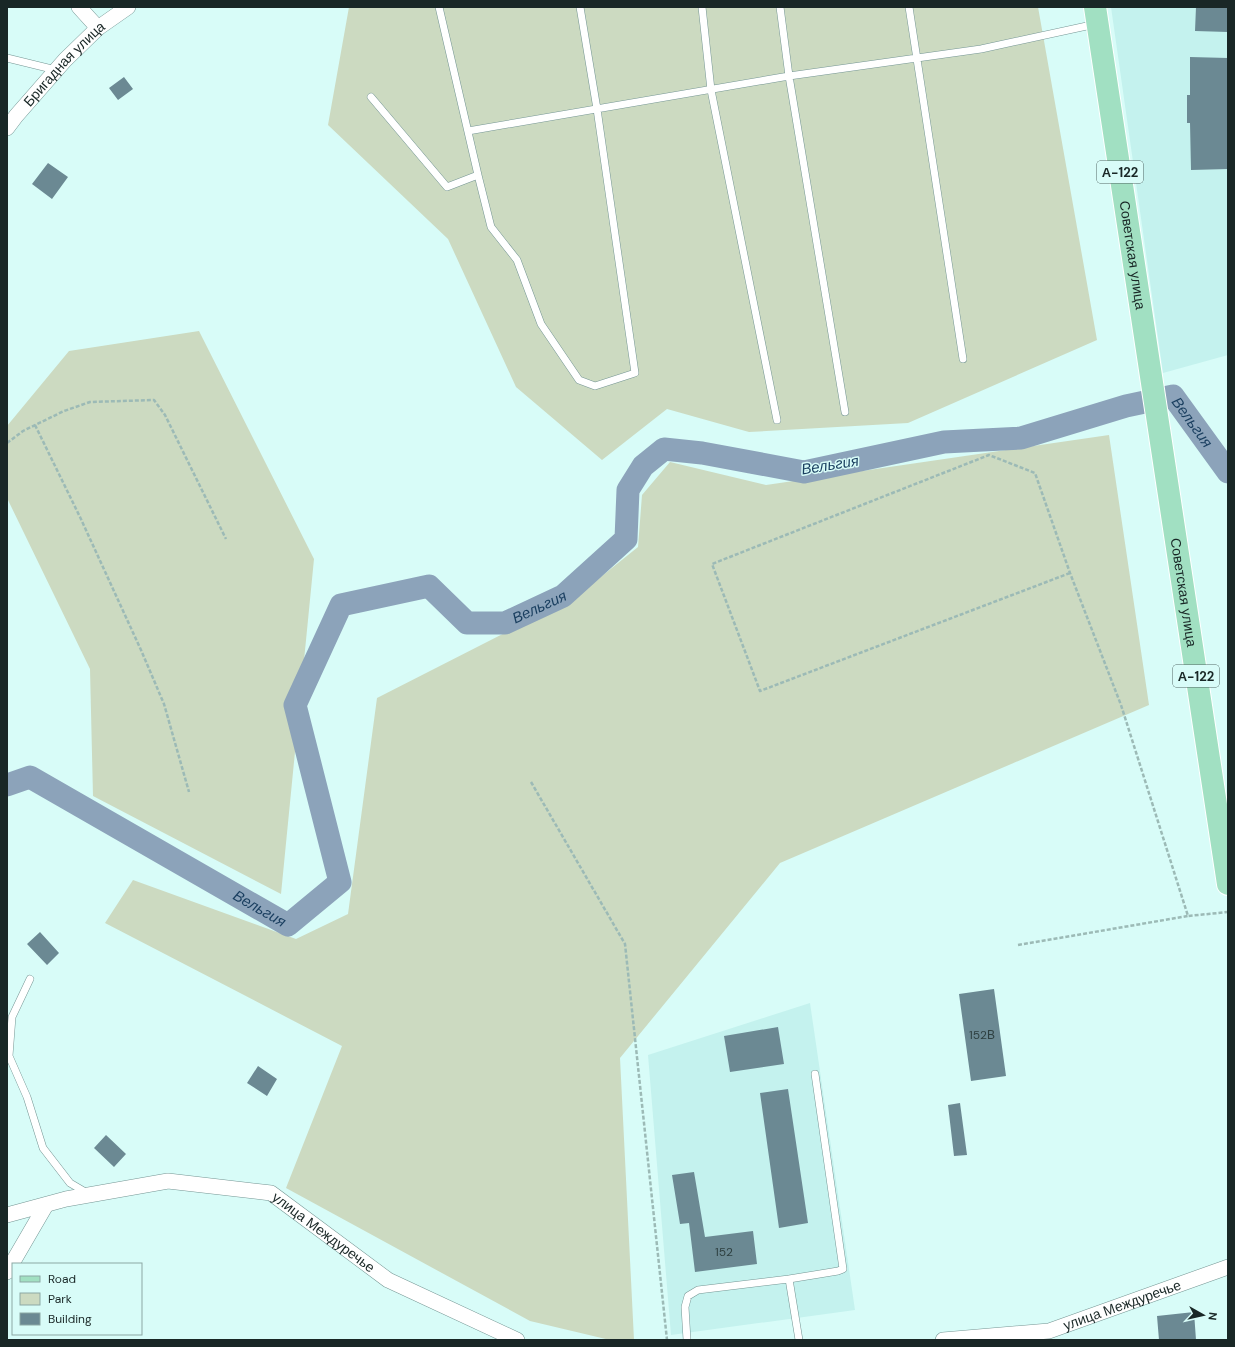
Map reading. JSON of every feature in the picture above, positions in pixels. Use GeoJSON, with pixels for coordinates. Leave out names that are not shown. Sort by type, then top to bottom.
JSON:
{"type":"FeatureCollection","features":[{"type":"Feature","properties":{"kind":"main road","name":"Советская улица"},"geometry":{"type":"LineString","coordinates":[[1097,15],[1164,468],[1228,884]]}},
{"type":"Feature","properties":{"kind":"street"},"geometry":{"type":"LineString","coordinates":[[79,7],[98,28]]}},
{"type":"Feature","properties":{"kind":"street","name":"Бригадная улица"},"geometry":{"type":"LineString","coordinates":[[7,128],[56,70],[98,28],[128,7]]}},
{"type":"Feature","properties":{"kind":"street","name":"улица Междуречье"},"geometry":{"type":"LineString","coordinates":[[7,1215],[66,1199],[168,1181],[271,1193],[388,1280],[515,1340]]}},
{"type":"Feature","properties":{"kind":"street"},"geometry":{"type":"LineString","coordinates":[[12,1263],[46,1205]]}},
{"type":"Feature","properties":{"kind":"street","name":"улица Междуречье"},"geometry":{"type":"LineString","coordinates":[[943,1340],[1046,1336],[1228,1268]]}},
{"type":"Feature","properties":{"kind":"lane"},"geometry":{"type":"LineString","coordinates":[[439,7],[491,227],[517,260],[541,324],[579,380],[596,386],[636,373],[597,109],[580,7]]}},
{"type":"Feature","properties":{"kind":"lane"},"geometry":{"type":"LineString","coordinates":[[702,7],[711,90],[777,420]]}},
{"type":"Feature","properties":{"kind":"lane"},"geometry":{"type":"LineString","coordinates":[[780,7],[845,412]]}},
{"type":"Feature","properties":{"kind":"lane"},"geometry":{"type":"LineString","coordinates":[[909,7],[962,359]]}},
{"type":"Feature","properties":{"kind":"lane"},"geometry":{"type":"LineString","coordinates":[[468,131],[790,76],[981,49],[1097,15]]}},
{"type":"Feature","properties":{"kind":"lane"},"geometry":{"type":"LineString","coordinates":[[7,58],[56,70]]}},
{"type":"Feature","properties":{"kind":"lane"},"geometry":{"type":"LineString","coordinates":[[371,96],[447,187],[478,175]]}},
{"type":"Feature","properties":{"kind":"lane"},"geometry":{"type":"LineString","coordinates":[[30,979],[12,1017],[9,1056],[27,1097],[43,1148],[70,1183],[91,1195]]}},
{"type":"Feature","properties":{"kind":"lane"},"geometry":{"type":"LineString","coordinates":[[687,1340],[685,1307],[688,1296],[698,1290],[789,1280],[843,1269],[815,1074]]}},
{"type":"Feature","properties":{"kind":"lane"},"geometry":{"type":"LineString","coordinates":[[789,1280],[799,1340]]}},
{"type":"Feature","properties":{"kind":"path"},"geometry":{"type":"LineString","coordinates":[[7,443],[23,431],[35,425],[64,411],[90,402],[154,400],[165,415],[226,539]]}},
{"type":"Feature","properties":{"kind":"path"},"geometry":{"type":"LineString","coordinates":[[35,425],[80,517],[164,704],[189,792]]}},
{"type":"Feature","properties":{"kind":"path"},"geometry":{"type":"LineString","coordinates":[[1070,573],[760,691],[712,564],[989,456],[1035,473],[1070,573],[1121,705],[1188,916]]}},
{"type":"Feature","properties":{"kind":"path"},"geometry":{"type":"LineString","coordinates":[[531,782],[625,944],[668,1340]]}},
{"type":"Feature","properties":{"kind":"path"},"geometry":{"type":"LineString","coordinates":[[1018,945],[1188,916],[1228,912]]}},
{"type":"Feature","properties":{"kind":"shaded area"},"geometry":{"type":"Polygon","coordinates":[[[1111,7],[1228,7],[1228,355],[1163,373],[1111,7]]]}},
{"type":"Feature","properties":{"kind":"shaded area"},"geometry":{"type":"Polygon","coordinates":[[[810,1003],[855,1310],[671,1335],[648,1055],[810,1003]]]}},
{"type":"Feature","properties":{"kind":"green space"},"geometry":{"type":"Polygon","coordinates":[[[349,7],[1038,7],[1097,340],[908,423],[749,432],[667,409],[602,460],[516,387],[448,239],[328,125],[349,7]]]}},
{"type":"Feature","properties":{"kind":"green space"},"geometry":{"type":"Polygon","coordinates":[[[199,331],[314,559],[281,894],[93,796],[90,669],[7,498],[7,426],[69,351],[199,331]]]}},
{"type":"Feature","properties":{"kind":"green space"},"geometry":{"type":"Polygon","coordinates":[[[1109,435],[1149,705],[780,863],[620,1058],[634,1340],[610,1340],[530,1321],[286,1188],[342,1046],[105,923],[133,880],[296,939],[348,914],[377,698],[577,596],[638,547],[642,495],[670,462],[766,485],[1109,435]]]}},
{"type":"Feature","properties":{"kind":"building"},"geometry":{"type":"Polygon","coordinates":[[[1196,7],[1228,7],[1228,32],[1195,31],[1196,7]]]}},
{"type":"Feature","properties":{"kind":"building"},"geometry":{"type":"Polygon","coordinates":[[[1190,57],[1228,58],[1228,169],[1191,170],[1190,123],[1187,123],[1187,95],[1190,95],[1190,57]]]}},
{"type":"Feature","properties":{"kind":"building"},"geometry":{"type":"Polygon","coordinates":[[[124,77],[133,89],[118,100],[109,88],[124,77]]]}},
{"type":"Feature","properties":{"kind":"building"},"geometry":{"type":"Polygon","coordinates":[[[48,163],[68,177],[52,199],[32,184],[48,163]]]}},
{"type":"Feature","properties":{"kind":"building"},"geometry":{"type":"Polygon","coordinates":[[[40,932],[59,953],[47,965],[27,944],[40,932]]]}},
{"type":"Feature","properties":{"kind":"building"},"geometry":{"type":"Polygon","coordinates":[[[994,989],[1006,1076],[971,1081],[959,994],[994,989]]]}},
{"type":"Feature","properties":{"kind":"building"},"geometry":{"type":"Polygon","coordinates":[[[778,1027],[784,1064],[730,1072],[724,1036],[778,1027]]]}},
{"type":"Feature","properties":{"kind":"building"},"geometry":{"type":"Polygon","coordinates":[[[258,1066],[277,1079],[267,1096],[247,1083],[258,1066]]]}},
{"type":"Feature","properties":{"kind":"building"},"geometry":{"type":"Polygon","coordinates":[[[788,1089],[808,1223],[779,1228],[760,1093],[788,1089]]]}},
{"type":"Feature","properties":{"kind":"building"},"geometry":{"type":"Polygon","coordinates":[[[960,1103],[967,1155],[954,1156],[948,1105],[960,1103]]]}},
{"type":"Feature","properties":{"kind":"building"},"geometry":{"type":"Polygon","coordinates":[[[106,1135],[126,1154],[114,1167],[94,1148],[106,1135]]]}},
{"type":"Feature","properties":{"kind":"building"},"geometry":{"type":"Polygon","coordinates":[[[694,1172],[705,1237],[753,1231],[757,1264],[695,1272],[689,1223],[680,1224],[672,1175],[694,1172]]]}},
{"type":"Feature","properties":{"kind":"building"},"geometry":{"type":"Polygon","coordinates":[[[1194,1312],[1196,1340],[1159,1340],[1157,1316],[1194,1312]]]}},
{"type":"Feature","properties":{"kind":"waterway","name":"Вельгия"},"geometry":{"type":"LineString","coordinates":[[7,785],[30,777],[288,925],[340,882],[295,705],[341,605],[429,586],[467,623],[505,623],[563,596],[626,539],[628,490],[643,466],[664,449],[702,453],[804,472],[944,442],[1021,438],[1126,406],[1173,396],[1228,472]]}}]}
